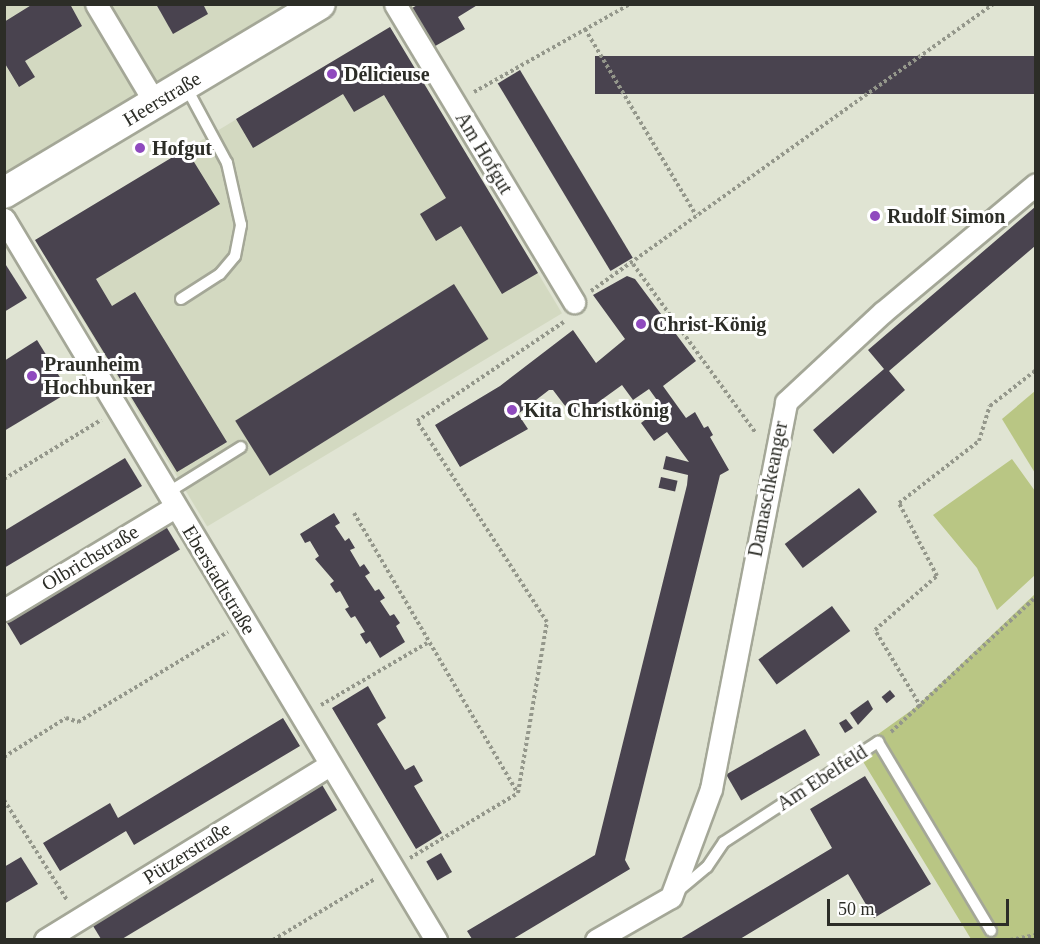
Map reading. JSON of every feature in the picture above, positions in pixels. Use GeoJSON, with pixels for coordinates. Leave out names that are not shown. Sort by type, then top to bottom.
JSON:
{"type":"FeatureCollection","features":[{"type":"Feature","properties":{"kind":"main road","name":"Heerstraße"},"geometry":{"type":"LineString","coordinates":[[4,193],[320,4]]}},
{"type":"Feature","properties":{"kind":"street"},"geometry":{"type":"LineString","coordinates":[[96,4],[155,103]]}},
{"type":"Feature","properties":{"kind":"street","name":"Am Hofgut"},"geometry":{"type":"LineString","coordinates":[[394,4],[574,302]]}},
{"type":"Feature","properties":{"kind":"street","name":"Damaschkeanger"},"geometry":{"type":"LineString","coordinates":[[671,897],[711,789],[773,456],[786,402],[883,312],[1035,184]]}},
{"type":"Feature","properties":{"kind":"street","name":"Eberstadtstraße"},"geometry":{"type":"LineString","coordinates":[[4,219],[329,765],[436,939]]}},
{"type":"Feature","properties":{"kind":"street","name":"Olbrichstraße"},"geometry":{"type":"LineString","coordinates":[[4,610],[171,500]]}},
{"type":"Feature","properties":{"kind":"street","name":"Pützerstraße"},"geometry":{"type":"LineString","coordinates":[[45,939],[80,920],[329,765]]}},
{"type":"Feature","properties":{"kind":"street","name":"Am Ebelfeld"},"geometry":{"type":"LineString","coordinates":[[596,939],[671,897]]}},
{"type":"Feature","properties":{"kind":"lane"},"geometry":{"type":"LineString","coordinates":[[181,299],[220,274],[235,256],[241,225],[227,163],[185,85]]}},
{"type":"Feature","properties":{"kind":"lane"},"geometry":{"type":"LineString","coordinates":[[171,500],[241,447]]}},
{"type":"Feature","properties":{"kind":"lane"},"geometry":{"type":"LineString","coordinates":[[878,742],[991,931]]}},
{"type":"Feature","properties":{"kind":"lane","name":"Am Ebelfeld"},"geometry":{"type":"LineString","coordinates":[[671,897],[707,867],[724,842],[878,742]]}},
{"type":"Feature","properties":{"kind":"path"},"geometry":{"type":"LineString","coordinates":[[454,103],[630,4]]}},
{"type":"Feature","properties":{"kind":"path"},"geometry":{"type":"LineString","coordinates":[[273,939],[518,793],[547,622],[417,421],[580,311],[574,302],[633,264],[696,215],[993,4]]}},
{"type":"Feature","properties":{"kind":"path"},"geometry":{"type":"LineString","coordinates":[[585,29],[696,215]]}},
{"type":"Feature","properties":{"kind":"path"},"geometry":{"type":"LineString","coordinates":[[633,264],[773,456]]}},
{"type":"Feature","properties":{"kind":"path"},"geometry":{"type":"LineString","coordinates":[[921,707],[875,630],[936,576],[899,503],[979,441],[990,406],[1035,370]]}},
{"type":"Feature","properties":{"kind":"path"},"geometry":{"type":"LineString","coordinates":[[4,479],[118,409]]}},
{"type":"Feature","properties":{"kind":"path"},"geometry":{"type":"LineString","coordinates":[[354,513],[427,643],[518,793]]}},
{"type":"Feature","properties":{"kind":"path","name":"Am Ebelfeld"},"geometry":{"type":"LineString","coordinates":[[878,742],[921,707],[1035,597]]}},
{"type":"Feature","properties":{"kind":"path"},"geometry":{"type":"LineString","coordinates":[[4,757],[66,718],[78,722],[244,623]]}},
{"type":"Feature","properties":{"kind":"path"},"geometry":{"type":"LineString","coordinates":[[301,717],[427,643]]}},
{"type":"Feature","properties":{"kind":"path"},"geometry":{"type":"LineString","coordinates":[[4,800],[80,920]]}},
{"type":"Feature","properties":{"kind":"path"},"geometry":{"type":"LineString","coordinates":[[1010,939],[1035,935]]}},
{"type":"Feature","properties":{"kind":"shaded area"},"geometry":{"type":"Polygon","coordinates":[[[5,4],[328,5],[5,194],[5,4]]]}},
{"type":"Feature","properties":{"kind":"shaded area"},"geometry":{"type":"Polygon","coordinates":[[[390,27],[562,313],[207,527],[35,240],[390,27]]]}},
{"type":"Feature","properties":{"kind":"green space"},"geometry":{"type":"Polygon","coordinates":[[[1035,391],[1035,473],[1002,419],[1035,391]]]}},
{"type":"Feature","properties":{"kind":"green space"},"geometry":{"type":"Polygon","coordinates":[[[1012,459],[1035,491],[1035,575],[997,610],[977,568],[933,515],[1012,459]]]}},
{"type":"Feature","properties":{"kind":"green space"},"geometry":{"type":"Polygon","coordinates":[[[1035,594],[1035,939],[971,939],[856,750],[916,707],[1035,594]]]}},
{"type":"Feature","properties":{"kind":"building"},"geometry":{"type":"Polygon","coordinates":[[[33,4],[70,4],[82,26],[25,61],[35,77],[19,87],[4,62],[4,22],[33,4]]]}},
{"type":"Feature","properties":{"kind":"building"},"geometry":{"type":"Polygon","coordinates":[[[156,4],[203,4],[208,14],[173,34],[156,4]]]}},
{"type":"Feature","properties":{"kind":"building"},"geometry":{"type":"Polygon","coordinates":[[[419,4],[479,4],[458,17],[465,29],[430,49],[407,11],[419,4]]]}},
{"type":"Feature","properties":{"kind":"building"},"geometry":{"type":"Polygon","coordinates":[[[390,27],[538,273],[502,294],[461,226],[436,241],[420,214],[446,198],[384,95],[354,112],[343,94],[253,148],[236,119],[390,27]]]}},
{"type":"Feature","properties":{"kind":"building"},"geometry":{"type":"Polygon","coordinates":[[[595,56],[1035,56],[1035,94],[595,94],[595,56]]]}},
{"type":"Feature","properties":{"kind":"building"},"geometry":{"type":"Polygon","coordinates":[[[520,70],[633,258],[611,271],[498,83],[520,70]]]}},
{"type":"Feature","properties":{"kind":"building"},"geometry":{"type":"Polygon","coordinates":[[[186,149],[220,204],[96,279],[112,306],[135,292],[227,442],[177,472],[35,240],[186,149]]]}},
{"type":"Feature","properties":{"kind":"building"},"geometry":{"type":"Polygon","coordinates":[[[1035,207],[1035,246],[889,371],[905,390],[833,454],[813,430],[884,369],[868,350],[1035,207]]]}},
{"type":"Feature","properties":{"kind":"building"},"geometry":{"type":"Polygon","coordinates":[[[4,262],[27,298],[4,312],[4,262]]]}},
{"type":"Feature","properties":{"kind":"building"},"geometry":{"type":"Polygon","coordinates":[[[627,276],[635,279],[696,361],[663,386],[686,418],[695,412],[704,428],[708,426],[713,435],[710,437],[729,470],[720,475],[625,860],[630,869],[513,939],[472,939],[467,931],[595,855],[687,485],[688,475],[663,469],[666,456],[689,462],[667,432],[654,441],[641,423],[662,407],[649,389],[633,400],[622,385],[575,419],[553,390],[549,390],[518,414],[528,429],[460,467],[435,425],[500,386],[573,330],[596,363],[625,339],[593,295],[627,276]]]}},
{"type":"Feature","properties":{"kind":"building"},"geometry":{"type":"Polygon","coordinates":[[[454,284],[488,339],[270,476],[235,421],[454,284]]]}},
{"type":"Feature","properties":{"kind":"building","name":"Praunheim Hochbunker"},"geometry":{"type":"Polygon","coordinates":[[[37,340],[69,392],[4,431],[4,361],[37,340]]]}},
{"type":"Feature","properties":{"kind":"building"},"geometry":{"type":"Polygon","coordinates":[[[125,458],[142,486],[4,568],[4,531],[125,458]]]}},
{"type":"Feature","properties":{"kind":"building"},"geometry":{"type":"Polygon","coordinates":[[[661,477],[678,481],[675,492],[659,488],[661,477]]]}},
{"type":"Feature","properties":{"kind":"building"},"geometry":{"type":"Polygon","coordinates":[[[859,488],[877,512],[803,568],[785,544],[859,488]]]}},
{"type":"Feature","properties":{"kind":"building"},"geometry":{"type":"Polygon","coordinates":[[[334,513],[340,523],[335,526],[345,541],[349,538],[355,548],[350,550],[360,567],[364,564],[370,573],[365,576],[375,591],[379,589],[385,598],[380,601],[390,616],[394,614],[400,623],[396,626],[405,642],[380,658],[370,641],[366,644],[360,634],[365,632],[355,616],[351,618],[345,609],[349,607],[340,591],[336,593],[330,584],[334,581],[315,559],[319,556],[310,541],[305,543],[300,534],[334,513]]]}},
{"type":"Feature","properties":{"kind":"building"},"geometry":{"type":"Polygon","coordinates":[[[164,523],[180,550],[21,645],[5,619],[164,523]]]}},
{"type":"Feature","properties":{"kind":"building"},"geometry":{"type":"Polygon","coordinates":[[[832,606],[850,631],[777,685],[758,659],[832,606]]]}},
{"type":"Feature","properties":{"kind":"building"},"geometry":{"type":"Polygon","coordinates":[[[368,686],[386,718],[377,724],[405,770],[414,765],[423,781],[414,786],[442,833],[416,849],[332,708],[368,686]]]}},
{"type":"Feature","properties":{"kind":"building"},"geometry":{"type":"Polygon","coordinates":[[[890,690],[895,696],[887,703],[882,697],[890,690]]]}},
{"type":"Feature","properties":{"kind":"building"},"geometry":{"type":"Polygon","coordinates":[[[868,700],[873,709],[858,725],[850,713],[868,700]]]}},
{"type":"Feature","properties":{"kind":"building"},"geometry":{"type":"Polygon","coordinates":[[[283,718],[300,746],[134,845],[126,831],[60,871],[43,843],[110,803],[118,818],[283,718]]]}},
{"type":"Feature","properties":{"kind":"building"},"geometry":{"type":"Polygon","coordinates":[[[846,719],[853,728],[845,733],[839,723],[846,719]]]}},
{"type":"Feature","properties":{"kind":"building"},"geometry":{"type":"Polygon","coordinates":[[[805,729],[820,755],[741,800],[726,774],[805,729]]]}},
{"type":"Feature","properties":{"kind":"building"},"geometry":{"type":"Polygon","coordinates":[[[865,776],[931,884],[874,918],[848,874],[740,939],[680,939],[832,848],[810,809],[865,776]]]}},
{"type":"Feature","properties":{"kind":"building"},"geometry":{"type":"Polygon","coordinates":[[[321,783],[337,810],[122,939],[101,939],[90,921],[321,783]]]}},
{"type":"Feature","properties":{"kind":"building"},"geometry":{"type":"Polygon","coordinates":[[[441,853],[452,872],[437,881],[426,862],[441,853]]]}},
{"type":"Feature","properties":{"kind":"building"},"geometry":{"type":"Polygon","coordinates":[[[21,857],[38,884],[4,904],[4,867],[21,857]]]}},
{"type":"Feature","properties":{"kind":"place","name":"Délicieuse"},"geometry":{"type":"Point","coordinates":[332,74]}},
{"type":"Feature","properties":{"kind":"place","name":"Hofgut"},"geometry":{"type":"Point","coordinates":[140,148]}},
{"type":"Feature","properties":{"kind":"place","name":"Rudolf Simon"},"geometry":{"type":"Point","coordinates":[875,216]}},
{"type":"Feature","properties":{"kind":"place","name":"Christ-König"},"geometry":{"type":"Point","coordinates":[641,324]}},
{"type":"Feature","properties":{"kind":"place","name":"Praunheim Hochbunker"},"geometry":{"type":"Point","coordinates":[32,376]}},
{"type":"Feature","properties":{"kind":"place","name":"Kita Christkönig"},"geometry":{"type":"Point","coordinates":[512,410]}}]}
